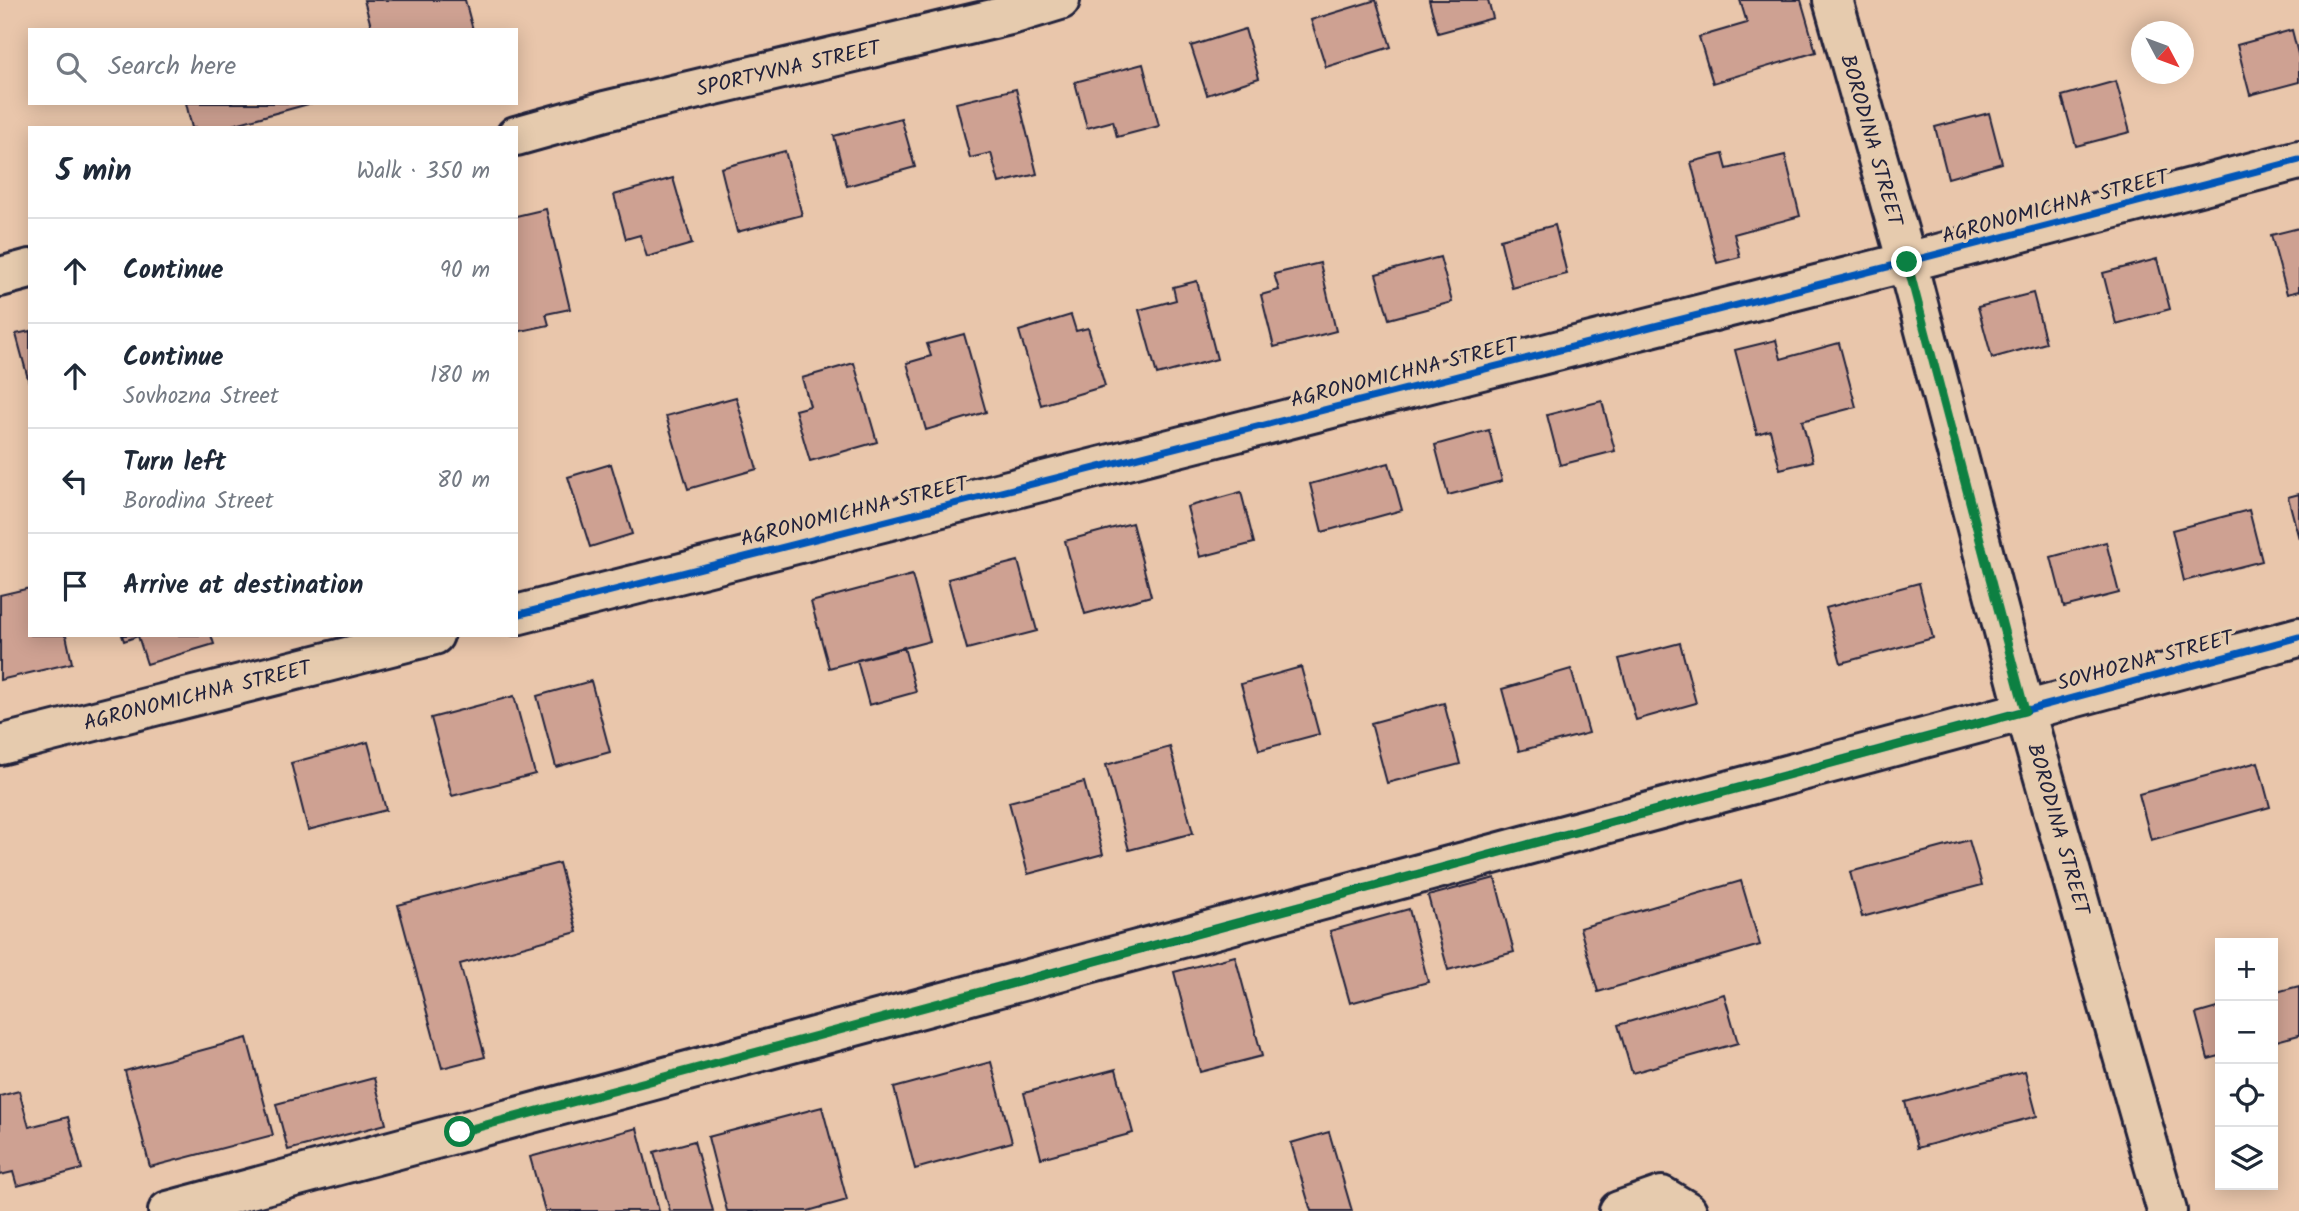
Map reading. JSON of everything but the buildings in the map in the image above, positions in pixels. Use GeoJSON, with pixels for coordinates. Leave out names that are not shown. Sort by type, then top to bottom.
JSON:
{"type":"FeatureCollection","features":[{"type":"Feature","properties":{"kind":"street","name":"SPORTYVNA STREET"},"geometry":{"type":"LineString","coordinates":[[518,135],[632,105],[1014,14],[1060,0]]}},
{"type":"Feature","properties":{"kind":"street","name":"BORODINA STREET"},"geometry":{"type":"LineString","coordinates":[[1833,0],[1907,262],[2025,711],[2166,1211]]}},
{"type":"Feature","properties":{"kind":"street","name":"AGRONOMICHNA STREET"},"geometry":{"type":"LineString","coordinates":[[518,614],[2299,160]]}},
{"type":"Feature","properties":{"kind":"street"},"geometry":{"type":"LineString","coordinates":[[0,277],[28,270]]}},
{"type":"Feature","properties":{"kind":"street","name":"AGRONOMICHNA STREET"},"geometry":{"type":"LineString","coordinates":[[0,745],[427,637]]}},
{"type":"Feature","properties":{"kind":"street","name":"SOVHOZNA STREET"},"geometry":{"type":"LineString","coordinates":[[168,1211],[2299,637]]}},
{"type":"Feature","properties":{"kind":"street"},"geometry":{"type":"LineString","coordinates":[[1619,1211],[1662,1196],[1687,1211]]}},
{"type":"Feature","properties":{"kind":"cycle path"},"geometry":{"type":"LineString","coordinates":[[518,614],[2299,160]]}},
{"type":"Feature","properties":{"kind":"cycle path"},"geometry":{"type":"LineString","coordinates":[[987,990],[2299,637]]}},
{"type":"Feature","properties":{"kind":"route"},"geometry":{"type":"LineString","coordinates":[[460,1132],[2025,711],[1907,262]]}}]}
